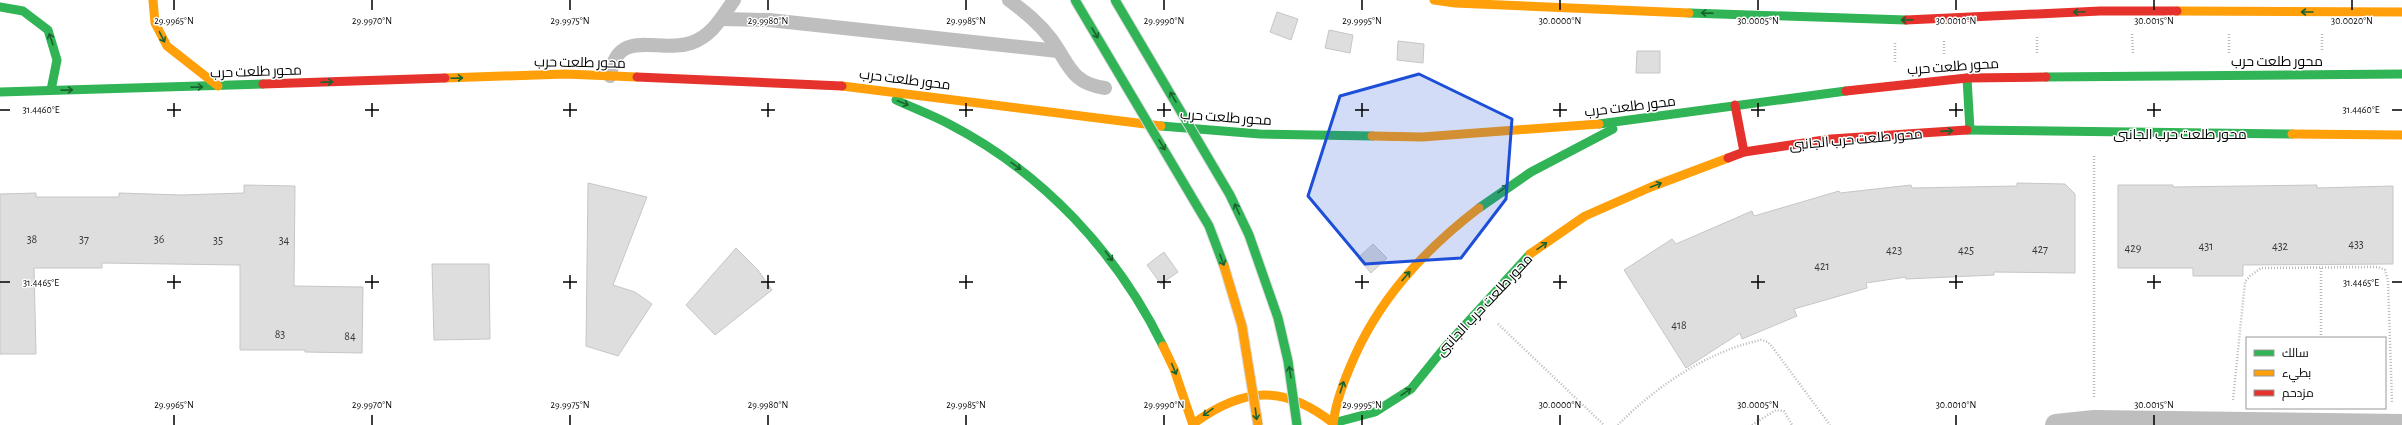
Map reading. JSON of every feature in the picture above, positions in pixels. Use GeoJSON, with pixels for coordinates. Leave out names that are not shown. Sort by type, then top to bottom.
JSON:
{"type":"FeatureCollection","features":[{"type":"Feature","properties":{"kind":"main road"},"geometry":{"type":"LineString","coordinates":[[152,0],[155,23],[167,46],[218,86]]}},
{"type":"Feature","properties":{"kind":"main road"},"geometry":{"type":"LineString","coordinates":[[1075,0],[1209,226],[1227,275],[1242,326],[1252,378],[1258,425]]}},
{"type":"Feature","properties":{"kind":"main road"},"geometry":{"type":"LineString","coordinates":[[1116,0],[1230,195],[1249,235],[1265,276],[1278,318],[1288,361],[1296,425]]}},
{"type":"Feature","properties":{"kind":"main road"},"geometry":{"type":"LineString","coordinates":[[1434,0],[1895,21],[2036,14],[2105,6],[2132,11],[2402,12]]}},
{"type":"Feature","properties":{"kind":"main road"},"geometry":{"type":"LineString","coordinates":[[0,6],[28,1]]}},
{"type":"Feature","properties":{"kind":"main road"},"geometry":{"type":"LineString","coordinates":[[0,6],[24,11],[48,30],[58,60],[51,90]]}},
{"type":"Feature","properties":{"kind":"main road","name":"محور طلعت حرب"},"geometry":{"type":"LineString","coordinates":[[0,92],[565,74],[853,86],[1176,128],[1260,134],[1429,136],[1498,133],[1652,118],[1735,105],[1896,84],[1967,78],[2038,76],[2402,74]]}},
{"type":"Feature","properties":{"kind":"main road"},"geometry":{"type":"LineString","coordinates":[[1967,78],[1970,130]]}},
{"type":"Feature","properties":{"kind":"main road"},"geometry":{"type":"LineString","coordinates":[[853,86],[925,112],[960,129],[1024,171],[1065,207],[1106,253],[1129,284],[1149,317],[1181,387],[1193,425],[1222,403],[1239,397],[1257,394],[1292,398],[1309,405],[1333,424],[1348,368],[1359,342],[1373,318],[1417,264],[1447,234],[1479,207],[1546,162],[1615,128],[1652,118]]}},
{"type":"Feature","properties":{"kind":"main road"},"geometry":{"type":"LineString","coordinates":[[1735,105],[1744,152]]}},
{"type":"Feature","properties":{"kind":"main road","name":"محور طلعت حرب الجانبى"},"geometry":{"type":"LineString","coordinates":[[1333,424],[1375,412],[1411,389],[1480,307],[1526,257],[1585,216],[1650,187],[1744,152],[1831,139],[1970,130],[2094,133],[2402,135]]}},
{"type":"Feature","properties":{"kind":"street"},"geometry":{"type":"LineString","coordinates":[[2056,425],[2094,421],[2402,425]]}},
{"type":"Feature","properties":{"kind":"lane"},"geometry":{"type":"LineString","coordinates":[[610,76],[615,58],[626,47],[636,44],[668,45],[690,43],[706,34],[722,19],[734,0]]}},
{"type":"Feature","properties":{"kind":"lane"},"geometry":{"type":"LineString","coordinates":[[1009,0],[1038,23],[1076,77],[1095,87],[1105,88]]}},
{"type":"Feature","properties":{"kind":"lane"},"geometry":{"type":"LineString","coordinates":[[722,19],[769,20],[1058,51]]}},
{"type":"Feature","properties":{"kind":"path"},"geometry":{"type":"LineString","coordinates":[[2132,11],[2133,76]]}},
{"type":"Feature","properties":{"kind":"path"},"geometry":{"type":"LineString","coordinates":[[2228,12],[2230,75]]}},
{"type":"Feature","properties":{"kind":"path"},"geometry":{"type":"LineString","coordinates":[[2322,12],[2322,74]]}},
{"type":"Feature","properties":{"kind":"path"},"geometry":{"type":"LineString","coordinates":[[2036,14],[2038,76]]}},
{"type":"Feature","properties":{"kind":"path"},"geometry":{"type":"LineString","coordinates":[[1944,19],[1945,80]]}},
{"type":"Feature","properties":{"kind":"path"},"geometry":{"type":"LineString","coordinates":[[1895,21],[1896,84]]}},
{"type":"Feature","properties":{"kind":"path"},"geometry":{"type":"LineString","coordinates":[[2094,133],[2094,421]]}},
{"type":"Feature","properties":{"kind":"path"},"geometry":{"type":"LineString","coordinates":[[2230,423],[2245,282],[2250,276],[2261,268],[2378,267],[2384,270],[2387,275],[2392,425]]}},
{"type":"Feature","properties":{"kind":"path"},"geometry":{"type":"LineString","coordinates":[[2321,268],[2321,337]]}},
{"type":"Feature","properties":{"kind":"path"},"geometry":{"type":"LineString","coordinates":[[1480,307],[1604,425]]}},
{"type":"Feature","properties":{"kind":"path"},"geometry":{"type":"LineString","coordinates":[[1618,425],[1651,395],[1682,374],[1715,356],[1761,340],[1768,342],[1773,348],[1830,425]]}},
{"type":"Feature","properties":{"kind":"path"},"geometry":{"type":"LineString","coordinates":[[1752,425],[1776,410],[1780,410],[1784,411],[1792,425]]}},
{"type":"Feature","properties":{"kind":"highlighted area"},"geometry":{"type":"Polygon","coordinates":[[[1419,74],[1512,119],[1506,199],[1461,258],[1365,264],[1308,196],[1340,96],[1419,74]]]}},
{"type":"Feature","properties":{"kind":"building"},"geometry":{"type":"Polygon","coordinates":[[[1277,12],[1298,19],[1291,40],[1270,32],[1277,12]]]}},
{"type":"Feature","properties":{"kind":"building"},"geometry":{"type":"Polygon","coordinates":[[[1329,30],[1353,35],[1350,53],[1325,48],[1329,30]]]}},
{"type":"Feature","properties":{"kind":"building"},"geometry":{"type":"Polygon","coordinates":[[[1398,41],[1424,44],[1423,63],[1397,60],[1398,41]]]}},
{"type":"Feature","properties":{"kind":"building"},"geometry":{"type":"Polygon","coordinates":[[[1637,51],[1660,51],[1660,73],[1636,73],[1637,51]]]}},
{"type":"Feature","properties":{"kind":"building"},"geometry":{"type":"Polygon","coordinates":[[[588,183],[647,197],[613,285],[635,292],[652,304],[618,356],[586,346],[588,183]]]}},
{"type":"Feature","properties":{"kind":"building"},"geometry":{"type":"Polygon","coordinates":[[[2017,183],[2065,184],[2075,194],[2075,273],[1994,272],[1994,275],[1906,279],[1906,277],[1866,283],[1867,288],[1794,309],[1797,316],[1742,339],[1740,333],[1686,368],[1624,270],[1672,239],[1676,244],[1752,211],[1754,216],[1839,191],[1840,193],[1911,185],[1912,188],[2017,186],[2017,183]]]}},
{"type":"Feature","properties":{"kind":"building"},"geometry":{"type":"Polygon","coordinates":[[[244,185],[295,186],[294,286],[363,287],[362,353],[305,352],[305,350],[240,350],[240,265],[102,263],[102,268],[34,268],[36,354],[0,354],[0,194],[36,193],[36,197],[119,197],[119,193],[181,195],[244,193],[244,185]]]}},
{"type":"Feature","properties":{"kind":"building"},"geometry":{"type":"Polygon","coordinates":[[[2118,185],[2173,185],[2173,187],[2317,185],[2317,188],[2393,186],[2393,264],[2243,265],[2243,276],[2193,276],[2193,268],[2118,268],[2118,185]]]}},
{"type":"Feature","properties":{"kind":"building"},"geometry":{"type":"Polygon","coordinates":[[[1373,244],[1387,258],[1371,273],[1358,258],[1373,244]]]}},
{"type":"Feature","properties":{"kind":"building"},"geometry":{"type":"Polygon","coordinates":[[[736,248],[758,270],[772,290],[715,335],[686,305],[736,248]]]}},
{"type":"Feature","properties":{"kind":"building"},"geometry":{"type":"Polygon","coordinates":[[[1164,252],[1178,272],[1161,284],[1147,265],[1164,252]]]}},
{"type":"Feature","properties":{"kind":"building"},"geometry":{"type":"Polygon","coordinates":[[[432,264],[489,264],[490,339],[434,340],[432,264]]]}},
{"type":"Feature","properties":{"kind":"traffic: fast"},"geometry":{"type":"LineString","coordinates":[[1075,0],[1209,226],[1224,266]]}},
{"type":"Feature","properties":{"kind":"traffic: fast"},"geometry":{"type":"LineString","coordinates":[[1115,0],[1230,195],[1249,235],[1278,318],[1288,361],[1297,425]]}},
{"type":"Feature","properties":{"kind":"traffic: fast"},"geometry":{"type":"LineString","coordinates":[[0,7],[23,11],[48,30],[57,60],[51,90]]}},
{"type":"Feature","properties":{"kind":"traffic: fast"},"geometry":{"type":"LineString","coordinates":[[1689,13],[1906,20]]}},
{"type":"Feature","properties":{"kind":"traffic: fast"},"geometry":{"type":"LineString","coordinates":[[2046,77],[2402,74]]}},
{"type":"Feature","properties":{"kind":"traffic: fast"},"geometry":{"type":"LineString","coordinates":[[1967,78],[1970,130]]}},
{"type":"Feature","properties":{"kind":"traffic: fast"},"geometry":{"type":"LineString","coordinates":[[0,92],[263,84]]}},
{"type":"Feature","properties":{"kind":"traffic: fast"},"geometry":{"type":"LineString","coordinates":[[1599,124],[1846,91]]}},
{"type":"Feature","properties":{"kind":"traffic: fast"},"geometry":{"type":"LineString","coordinates":[[896,100],[943,121],[983,143],[1015,166],[1045,191],[1074,218],[1100,247],[1123,278],[1144,311],[1163,346]]}},
{"type":"Feature","properties":{"kind":"traffic: fast"},"geometry":{"type":"LineString","coordinates":[[1161,126],[1260,134],[1372,136]]}},
{"type":"Feature","properties":{"kind":"traffic: fast"},"geometry":{"type":"LineString","coordinates":[[1479,208],[1531,172],[1613,129]]}},
{"type":"Feature","properties":{"kind":"traffic: fast"},"geometry":{"type":"LineString","coordinates":[[1967,130],[2292,134]]}},
{"type":"Feature","properties":{"kind":"traffic: fast"},"geometry":{"type":"LineString","coordinates":[[1333,423],[1375,412],[1411,389],[1445,347],[1530,254]]}},
{"type":"Feature","properties":{"kind":"traffic: slow"},"geometry":{"type":"LineString","coordinates":[[153,0],[155,23],[167,46],[218,86]]}},
{"type":"Feature","properties":{"kind":"traffic: slow"},"geometry":{"type":"LineString","coordinates":[[1434,0],[1455,3],[1689,13]]}},
{"type":"Feature","properties":{"kind":"traffic: slow"},"geometry":{"type":"LineString","coordinates":[[2177,11],[2402,12]]}},
{"type":"Feature","properties":{"kind":"traffic: slow"},"geometry":{"type":"LineString","coordinates":[[445,78],[565,74],[637,77]]}},
{"type":"Feature","properties":{"kind":"traffic: slow"},"geometry":{"type":"LineString","coordinates":[[842,86],[1161,126]]}},
{"type":"Feature","properties":{"kind":"traffic: slow"},"geometry":{"type":"LineString","coordinates":[[1372,136],[1422,137],[1599,124]]}},
{"type":"Feature","properties":{"kind":"traffic: slow"},"geometry":{"type":"LineString","coordinates":[[2292,134],[2402,135]]}},
{"type":"Feature","properties":{"kind":"traffic: slow"},"geometry":{"type":"LineString","coordinates":[[1530,254],[1585,216],[1651,187],[1728,158]]}},
{"type":"Feature","properties":{"kind":"traffic: slow"},"geometry":{"type":"LineString","coordinates":[[1333,425],[1339,396],[1350,367],[1361,343],[1388,299],[1421,260],[1458,224],[1479,208]]}},
{"type":"Feature","properties":{"kind":"traffic: slow"},"geometry":{"type":"LineString","coordinates":[[1224,266],[1242,326],[1258,425]]}},
{"type":"Feature","properties":{"kind":"traffic: slow"},"geometry":{"type":"LineString","coordinates":[[1163,346],[1174,369],[1193,425]]}},
{"type":"Feature","properties":{"kind":"traffic: slow"},"geometry":{"type":"LineString","coordinates":[[1193,424],[1211,412],[1229,403],[1246,397],[1263,395],[1280,396],[1297,402],[1315,410],[1333,423]]}},
{"type":"Feature","properties":{"kind":"traffic: jam"},"geometry":{"type":"LineString","coordinates":[[1906,20],[2100,11],[2177,11]]}},
{"type":"Feature","properties":{"kind":"traffic: jam"},"geometry":{"type":"LineString","coordinates":[[637,77],[842,86]]}},
{"type":"Feature","properties":{"kind":"traffic: jam"},"geometry":{"type":"LineString","coordinates":[[1846,91],[1967,78],[2046,77]]}},
{"type":"Feature","properties":{"kind":"traffic: jam"},"geometry":{"type":"LineString","coordinates":[[263,84],[445,78]]}},
{"type":"Feature","properties":{"kind":"traffic: jam"},"geometry":{"type":"LineString","coordinates":[[1735,105],[1744,152]]}},
{"type":"Feature","properties":{"kind":"traffic: jam"},"geometry":{"type":"LineString","coordinates":[[1728,158],[1744,152],[1831,139],[1967,130]]}}]}
